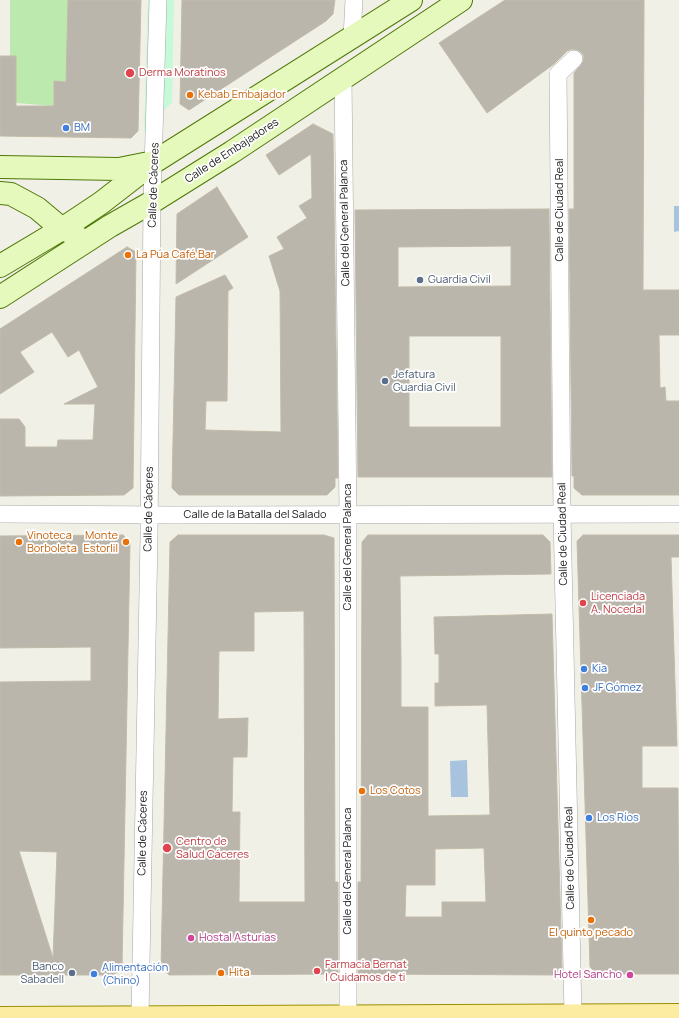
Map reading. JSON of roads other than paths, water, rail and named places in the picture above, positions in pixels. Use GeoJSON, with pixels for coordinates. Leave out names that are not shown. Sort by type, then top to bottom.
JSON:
{"type":"FeatureCollection","features":[{"type":"Feature","properties":{"kind":"main road"},"geometry":{"type":"LineString","coordinates":[[0,266],[62,229],[101,203],[154,162],[411,0]]}},
{"type":"Feature","properties":{"kind":"main road","name":"Calle de Embajadores"},"geometry":{"type":"LineString","coordinates":[[0,297],[110,226],[152,202],[232,152],[460,0]]}},
{"type":"Feature","properties":{"kind":"main road"},"geometry":{"type":"LineString","coordinates":[[0,167],[119,169],[154,162]]}},
{"type":"Feature","properties":{"kind":"main road"},"geometry":{"type":"LineString","coordinates":[[0,193],[11,194],[40,209],[62,229],[80,236],[110,226]]}},
{"type":"Feature","properties":{"kind":"main road"},"geometry":{"type":"LineString","coordinates":[[0,1018],[679,1015]]}},
{"type":"Feature","properties":{"kind":"street","name":"Calle de Cáceres"},"geometry":{"type":"LineString","coordinates":[[140,1017],[149,515],[152,202],[158,0]]}},
{"type":"Feature","properties":{"kind":"street"},"geometry":{"type":"LineString","coordinates":[[352,38],[354,0]]}},
{"type":"Feature","properties":{"kind":"street","name":"Calle de Ciudad Real"},"geometry":{"type":"LineString","coordinates":[[573,1015],[562,514],[558,74],[574,58]]}},
{"type":"Feature","properties":{"kind":"street","name":"Calle del General Palanca"},"geometry":{"type":"LineString","coordinates":[[343,77],[348,515],[348,1016]]}},
{"type":"Feature","properties":{"kind":"street","name":"Calle de la Batalla del Salado"},"geometry":{"type":"LineString","coordinates":[[0,514],[679,514]]}},
{"type":"Feature","properties":{"kind":"water"},"geometry":{"type":"Polygon","coordinates":[[[674,206],[679,206],[679,231],[674,232],[674,206]]]}},
{"type":"Feature","properties":{"kind":"water"},"geometry":{"type":"Polygon","coordinates":[[[467,760],[468,797],[451,797],[450,761],[467,760]]]}},
{"type":"Feature","properties":{"kind":"place","name":"Derma Moratinos"},"geometry":{"type":"Point","coordinates":[130,73]}},
{"type":"Feature","properties":{"kind":"place","name":"Kebab Embajador"},"geometry":{"type":"Point","coordinates":[190,95]}},
{"type":"Feature","properties":{"kind":"place","name":"BM"},"geometry":{"type":"Point","coordinates":[66,128]}},
{"type":"Feature","properties":{"kind":"place","name":"La Púa Café Bar"},"geometry":{"type":"Point","coordinates":[128,255]}},
{"type":"Feature","properties":{"kind":"place","name":"Guardia Civil"},"geometry":{"type":"Point","coordinates":[420,280]}},
{"type":"Feature","properties":{"kind":"place","name":"Jefatura Guardia Civil"},"geometry":{"type":"Point","coordinates":[385,381]}},
{"type":"Feature","properties":{"kind":"place","name":"Vinoteca Borboleta"},"geometry":{"type":"Point","coordinates":[19,542]}},
{"type":"Feature","properties":{"kind":"place","name":"Monte Estorlil"},"geometry":{"type":"Point","coordinates":[126,542]}},
{"type":"Feature","properties":{"kind":"place","name":"Licenciada A. Nocedal"},"geometry":{"type":"Point","coordinates":[583,603]}},
{"type":"Feature","properties":{"kind":"place","name":"Kia"},"geometry":{"type":"Point","coordinates":[584,669]}},
{"type":"Feature","properties":{"kind":"place","name":"JF Gómez"},"geometry":{"type":"Point","coordinates":[585,688]}},
{"type":"Feature","properties":{"kind":"place","name":"Los Cotos"},"geometry":{"type":"Point","coordinates":[362,791]}},
{"type":"Feature","properties":{"kind":"place","name":"Los Ríos"},"geometry":{"type":"Point","coordinates":[589,818]}},
{"type":"Feature","properties":{"kind":"place","name":"Centro de Salud Cáceres"},"geometry":{"type":"Point","coordinates":[167,848]}},
{"type":"Feature","properties":{"kind":"place","name":"El quinto pecado"},"geometry":{"type":"Point","coordinates":[591,920]}},
{"type":"Feature","properties":{"kind":"place","name":"Hostal Asturias"},"geometry":{"type":"Point","coordinates":[191,938]}},
{"type":"Feature","properties":{"kind":"place","name":"Farmacia Bernat | Cuidamos de ti"},"geometry":{"type":"Point","coordinates":[317,971]}},
{"type":"Feature","properties":{"kind":"place","name":"Banco Sabadell"},"geometry":{"type":"Point","coordinates":[72,973]}},
{"type":"Feature","properties":{"kind":"place","name":"Hita"},"geometry":{"type":"Point","coordinates":[221,973]}},
{"type":"Feature","properties":{"kind":"place","name":"Alimentación (Chino)"},"geometry":{"type":"Point","coordinates":[94,974]}},
{"type":"Feature","properties":{"kind":"place","name":"Hotel Sancho"},"geometry":{"type":"Point","coordinates":[630,975]}}]}
